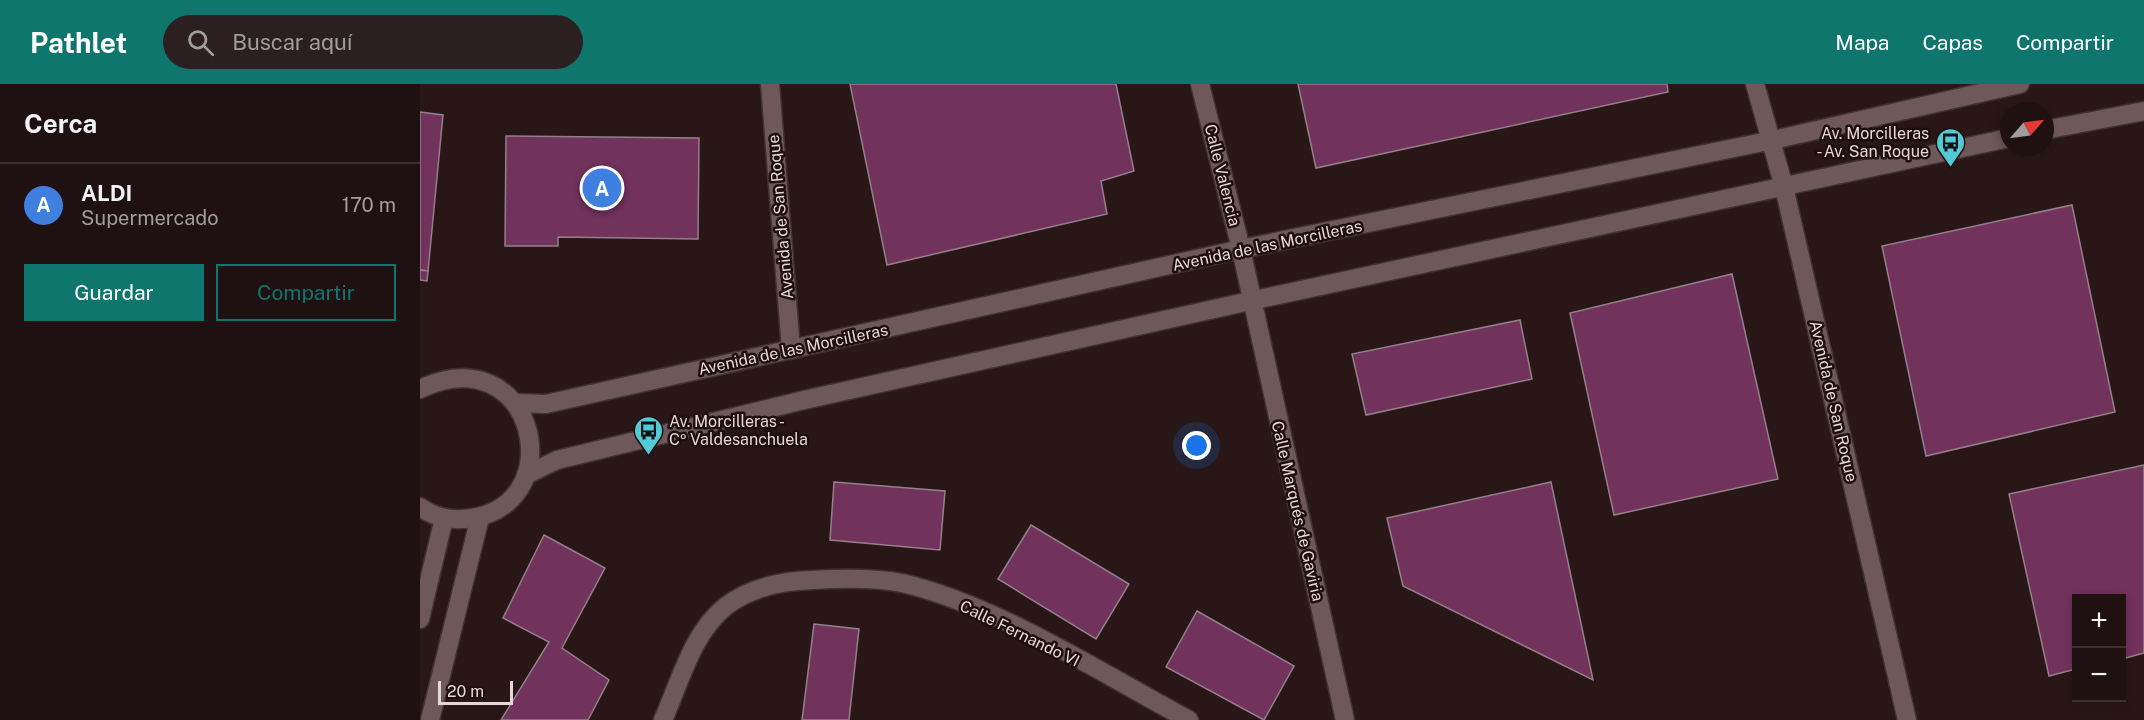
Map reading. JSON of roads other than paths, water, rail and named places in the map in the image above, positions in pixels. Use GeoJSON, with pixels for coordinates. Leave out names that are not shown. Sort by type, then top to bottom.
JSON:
{"type":"FeatureCollection","features":[{"type":"Feature","properties":{"kind":"street","name":"Avenida de San Roque"},"geometry":{"type":"LineString","coordinates":[[770,84],[791,350]]}},
{"type":"Feature","properties":{"kind":"street","name":"Calle Valencia"},"geometry":{"type":"LineString","coordinates":[[1200,84],[1241,249],[1250,301]]}},
{"type":"Feature","properties":{"kind":"street","name":"Avenida de San Roque"},"geometry":{"type":"LineString","coordinates":[[1755,84],[1773,140],[1908,720]]}},
{"type":"Feature","properties":{"kind":"street","name":"Avenida de las Morcilleras"},"geometry":{"type":"LineString","coordinates":[[515,403],[546,404],[1241,249],[1773,140],[2020,84]]}},
{"type":"Feature","properties":{"kind":"street"},"geometry":{"type":"LineString","coordinates":[[2054,128],[2144,111]]}},
{"type":"Feature","properties":{"kind":"street"},"geometry":{"type":"LineString","coordinates":[[526,476],[557,460],[737,416],[1250,301],[2000,140]]}},
{"type":"Feature","properties":{"kind":"street","name":"Calle Marqués de Gaviria"},"geometry":{"type":"LineString","coordinates":[[1250,301],[1345,720]]}},
{"type":"Feature","properties":{"kind":"street"},"geometry":{"type":"LineString","coordinates":[[420,388],[439,380],[459,376],[490,384],[515,403],[525,419],[530,438],[531,457],[526,476],[515,494],[500,508],[480,517],[463,520],[444,518],[420,507]]}},
{"type":"Feature","properties":{"kind":"street"},"geometry":{"type":"LineString","coordinates":[[430,720],[480,517]]}},
{"type":"Feature","properties":{"kind":"street"},"geometry":{"type":"LineString","coordinates":[[420,619],[444,518]]}},
{"type":"Feature","properties":{"kind":"street","name":"Calle Fernando VI"},"geometry":{"type":"LineString","coordinates":[[663,720],[700,635],[726,606],[758,589],[780,584],[850,578],[902,583],[968,605],[1023,631],[1189,720]]}},
{"type":"Feature","properties":{"kind":"place","name":"Av. Morcilleras - Av. San Roque"},"geometry":{"type":"Point","coordinates":[1950,168]}},
{"type":"Feature","properties":{"kind":"place","name":"ALDI"},"geometry":{"type":"Point","coordinates":[602,188]}},
{"type":"Feature","properties":{"kind":"place","name":"Av. Morcilleras - Cº Valdesanchuela"},"geometry":{"type":"Point","coordinates":[648,456]}}]}
